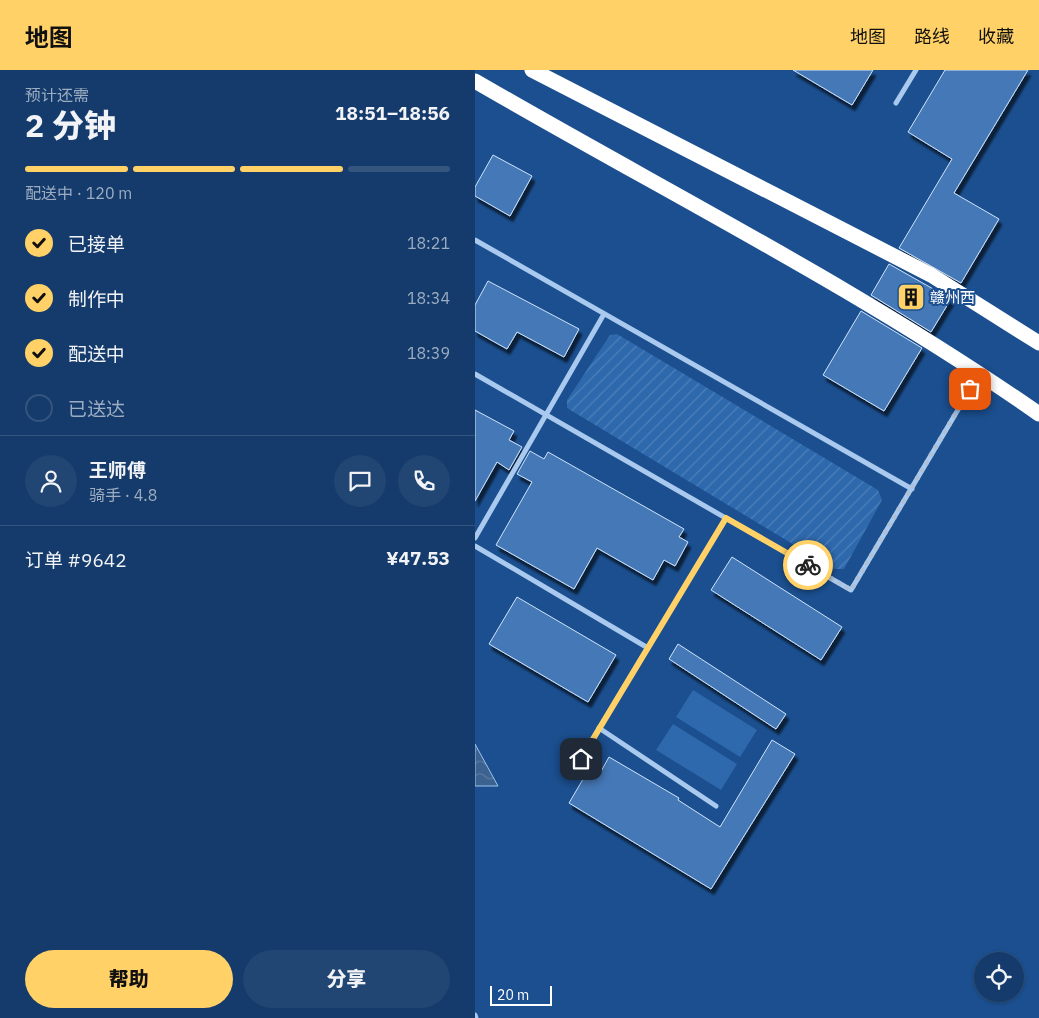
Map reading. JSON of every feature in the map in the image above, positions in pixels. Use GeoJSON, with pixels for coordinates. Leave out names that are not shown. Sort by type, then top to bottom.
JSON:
{"type":"FeatureCollection","features":[{"type":"Feature","properties":{"kind":"highway"},"geometry":{"type":"LineString","coordinates":[[532,70],[931,275],[1039,344]]}},
{"type":"Feature","properties":{"kind":"highway"},"geometry":{"type":"LineString","coordinates":[[475,81],[898,321],[979,372],[1039,414]]}},
{"type":"Feature","properties":{"kind":"street"},"geometry":{"type":"LineString","coordinates":[[896,103],[916,70]]}},
{"type":"Feature","properties":{"kind":"street"},"geometry":{"type":"LineString","coordinates":[[475,240],[912,490]]}},
{"type":"Feature","properties":{"kind":"street"},"geometry":{"type":"LineString","coordinates":[[475,538],[604,314]]}},
{"type":"Feature","properties":{"kind":"street"},"geometry":{"type":"LineString","coordinates":[[475,374],[851,590],[912,490],[979,372]]}},
{"type":"Feature","properties":{"kind":"street"},"geometry":{"type":"LineString","coordinates":[[581,759],[726,518]]}},
{"type":"Feature","properties":{"kind":"street"},"geometry":{"type":"LineString","coordinates":[[475,522],[482,526]]}},
{"type":"Feature","properties":{"kind":"street"},"geometry":{"type":"LineString","coordinates":[[475,546],[648,648]]}},
{"type":"Feature","properties":{"kind":"street"},"geometry":{"type":"LineString","coordinates":[[599,728],[716,806]]}},
{"type":"Feature","properties":{"kind":"shaded area"},"geometry":{"type":"Polygon","coordinates":[[[617,334],[878,490],[882,500],[844,569],[834,569],[567,408],[567,400],[610,335],[617,334]]]}},
{"type":"Feature","properties":{"kind":"shaded area"},"geometry":{"type":"Polygon","coordinates":[[[693,690],[757,730],[740,757],[676,717],[693,690]]]}},
{"type":"Feature","properties":{"kind":"shaded area"},"geometry":{"type":"Polygon","coordinates":[[[673,724],[737,764],[721,790],[656,750],[673,724]]]}},
{"type":"Feature","properties":{"kind":"water"},"geometry":{"type":"Polygon","coordinates":[[[475,744],[498,786],[475,786],[475,744]]]}},
{"type":"Feature","properties":{"kind":"building"},"geometry":{"type":"Polygon","coordinates":[[[793,70],[873,70],[852,105],[793,70]]]}},
{"type":"Feature","properties":{"kind":"building"},"geometry":{"type":"Polygon","coordinates":[[[945,70],[1028,70],[954,193],[999,219],[961,283],[899,248],[952,159],[908,132],[945,70]]]}},
{"type":"Feature","properties":{"kind":"building"},"geometry":{"type":"Polygon","coordinates":[[[493,155],[532,176],[510,216],[475,196],[475,187],[493,155]]]}},
{"type":"Feature","properties":{"kind":"building"},"geometry":{"type":"Polygon","coordinates":[[[889,264],[951,299],[931,332],[871,295],[889,264]]]}},
{"type":"Feature","properties":{"kind":"building"},"geometry":{"type":"Polygon","coordinates":[[[488,281],[579,329],[564,357],[517,332],[507,349],[475,331],[475,305],[488,281]]]}},
{"type":"Feature","properties":{"kind":"building"},"geometry":{"type":"Polygon","coordinates":[[[861,311],[922,348],[884,411],[823,375],[861,311]]]}},
{"type":"Feature","properties":{"kind":"building"},"geometry":{"type":"Polygon","coordinates":[[[475,410],[514,431],[509,440],[522,447],[509,470],[497,462],[475,501],[475,410]]]}},
{"type":"Feature","properties":{"kind":"building"},"geometry":{"type":"Polygon","coordinates":[[[530,451],[544,459],[548,452],[684,529],[679,537],[688,542],[675,566],[664,560],[653,580],[597,548],[574,589],[496,545],[532,482],[517,474],[530,451]]]}},
{"type":"Feature","properties":{"kind":"building"},"geometry":{"type":"Polygon","coordinates":[[[732,557],[842,627],[821,660],[711,590],[732,557]]]}},
{"type":"Feature","properties":{"kind":"building"},"geometry":{"type":"Polygon","coordinates":[[[517,597],[616,655],[588,702],[489,644],[517,597]]]}},
{"type":"Feature","properties":{"kind":"building"},"geometry":{"type":"Polygon","coordinates":[[[678,644],[786,714],[776,729],[669,659],[678,644]]]}},
{"type":"Feature","properties":{"kind":"building"},"geometry":{"type":"Polygon","coordinates":[[[772,740],[795,754],[711,889],[569,803],[589,769],[599,775],[609,757],[679,798],[678,800],[720,827],[772,740]]]}},
{"type":"Feature","properties":{"kind":"way so far"},"geometry":{"type":"LineString","coordinates":[[808,565],[851,590],[912,490],[970,389]]}},
{"type":"Feature","properties":{"kind":"place","name":"赣州西"},"geometry":{"type":"Point","coordinates":[911,297]}},
{"type":"Feature","properties":{"kind":"route"},"geometry":{"type":"LineString","coordinates":[[581,759],[726,518],[808,565]]}}]}
